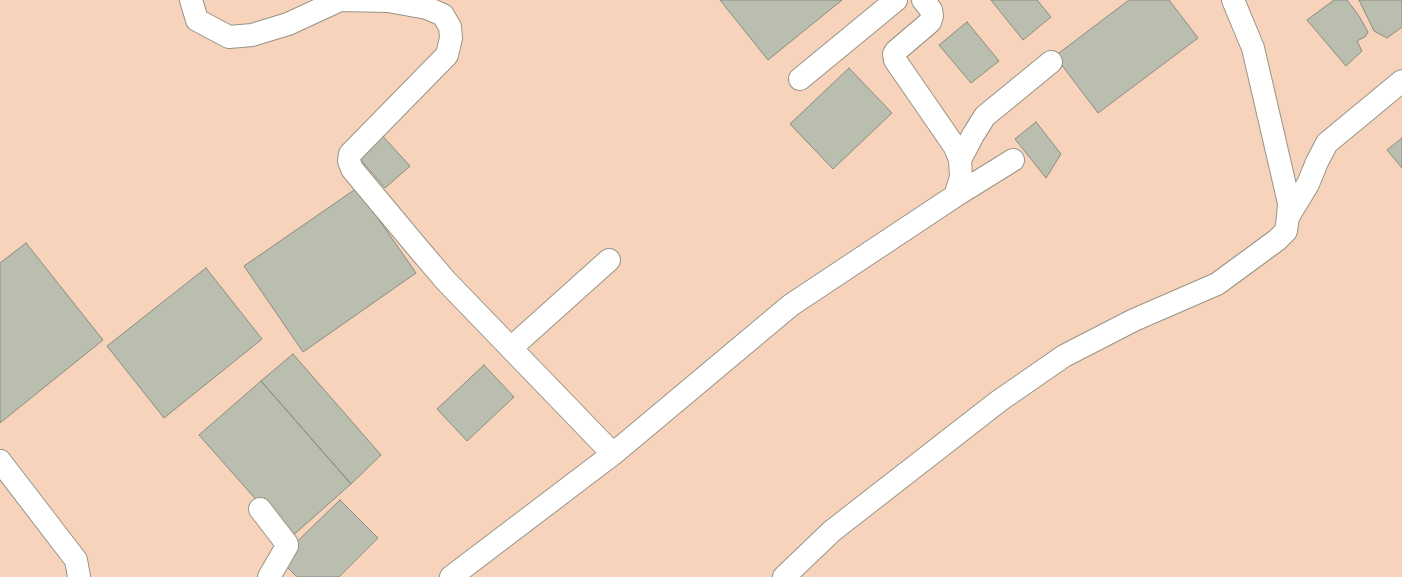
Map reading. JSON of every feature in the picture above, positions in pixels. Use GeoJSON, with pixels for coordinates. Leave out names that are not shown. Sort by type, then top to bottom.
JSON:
{"type":"FeatureCollection","features":[{"type":"Feature","properties":{"kind":"street"},"geometry":{"type":"LineString","coordinates":[[191,0],[197,20],[229,37],[252,35],[288,24],[340,0],[388,1],[427,8],[443,15],[450,27],[451,38],[447,55],[350,154],[349,161],[352,169],[446,281],[613,454]]}},
{"type":"Feature","properties":{"kind":"street"},"geometry":{"type":"LineString","coordinates":[[800,79],[896,0]]}},
{"type":"Feature","properties":{"kind":"street"},"geometry":{"type":"LineString","coordinates":[[923,0],[931,10],[932,16],[930,22],[894,54],[895,60],[955,147],[960,160],[961,177],[955,196]]}},
{"type":"Feature","properties":{"kind":"street"},"geometry":{"type":"LineString","coordinates":[[784,577],[832,531],[999,400],[1064,356],[1134,320],[1217,284],[1277,240],[1286,231],[1289,203],[1253,48],[1233,0]]}},
{"type":"Feature","properties":{"kind":"street"},"geometry":{"type":"LineString","coordinates":[[960,160],[985,116],[1051,62]]}},
{"type":"Feature","properties":{"kind":"street"},"geometry":{"type":"LineString","coordinates":[[1288,217],[1308,184],[1316,162],[1327,143],[1402,81]]}},
{"type":"Feature","properties":{"kind":"street"},"geometry":{"type":"LineString","coordinates":[[450,577],[613,454],[791,305],[955,196],[1013,160]]}},
{"type":"Feature","properties":{"kind":"street"},"geometry":{"type":"LineString","coordinates":[[511,348],[609,260]]}},
{"type":"Feature","properties":{"kind":"street"},"geometry":{"type":"LineString","coordinates":[[0,461],[76,560],[79,577]]}},
{"type":"Feature","properties":{"kind":"street"},"geometry":{"type":"LineString","coordinates":[[260,509],[287,544],[269,577]]}},
{"type":"Feature","properties":{"kind":"shaded area"},"geometry":{"type":"Polygon","coordinates":[[[0,0],[1402,0],[1402,577],[0,577],[0,0]]]}},
{"type":"Feature","properties":{"kind":"building"},"geometry":{"type":"Polygon","coordinates":[[[720,0],[842,0],[768,60],[720,0]]]}},
{"type":"Feature","properties":{"kind":"building"},"geometry":{"type":"Polygon","coordinates":[[[991,0],[1037,0],[1051,17],[1023,40],[991,0]]]}},
{"type":"Feature","properties":{"kind":"building"},"geometry":{"type":"Polygon","coordinates":[[[1129,0],[1169,0],[1198,38],[1098,113],[1055,56],[1129,0]]]}},
{"type":"Feature","properties":{"kind":"building"},"geometry":{"type":"Polygon","coordinates":[[[1334,0],[1347,0],[1359,16],[1368,32],[1365,37],[1357,41],[1362,51],[1346,66],[1307,20],[1334,0]]]}},
{"type":"Feature","properties":{"kind":"building"},"geometry":{"type":"Polygon","coordinates":[[[1359,0],[1402,0],[1402,27],[1387,38],[1374,31],[1359,0]]]}},
{"type":"Feature","properties":{"kind":"building"},"geometry":{"type":"Polygon","coordinates":[[[967,22],[999,61],[971,83],[939,45],[967,22]]]}},
{"type":"Feature","properties":{"kind":"building"},"geometry":{"type":"Polygon","coordinates":[[[849,68],[892,113],[833,169],[790,124],[849,68]]]}},
{"type":"Feature","properties":{"kind":"building"},"geometry":{"type":"Polygon","coordinates":[[[1036,122],[1061,154],[1046,178],[1015,139],[1036,122]]]}},
{"type":"Feature","properties":{"kind":"building"},"geometry":{"type":"Polygon","coordinates":[[[378,131],[410,166],[385,188],[354,152],[378,131]]]}},
{"type":"Feature","properties":{"kind":"building"},"geometry":{"type":"Polygon","coordinates":[[[1402,138],[1402,168],[1387,150],[1402,138]]]}},
{"type":"Feature","properties":{"kind":"building"},"geometry":{"type":"Polygon","coordinates":[[[357,188],[416,273],[303,352],[244,266],[357,188]]]}},
{"type":"Feature","properties":{"kind":"building"},"geometry":{"type":"Polygon","coordinates":[[[26,243],[103,340],[0,423],[0,263],[26,243]]]}},
{"type":"Feature","properties":{"kind":"building"},"geometry":{"type":"Polygon","coordinates":[[[206,268],[262,339],[164,418],[107,346],[206,268]]]}},
{"type":"Feature","properties":{"kind":"building"},"geometry":{"type":"Polygon","coordinates":[[[293,354],[381,455],[351,484],[261,381],[293,354]]]}},
{"type":"Feature","properties":{"kind":"building"},"geometry":{"type":"Polygon","coordinates":[[[484,365],[514,397],[467,441],[437,409],[484,365]]]}},
{"type":"Feature","properties":{"kind":"building"},"geometry":{"type":"Polygon","coordinates":[[[261,381],[351,484],[290,538],[199,435],[261,381]]]}},
{"type":"Feature","properties":{"kind":"building"},"geometry":{"type":"Polygon","coordinates":[[[340,500],[378,538],[339,577],[297,577],[279,559],[340,500]]]}}]}
